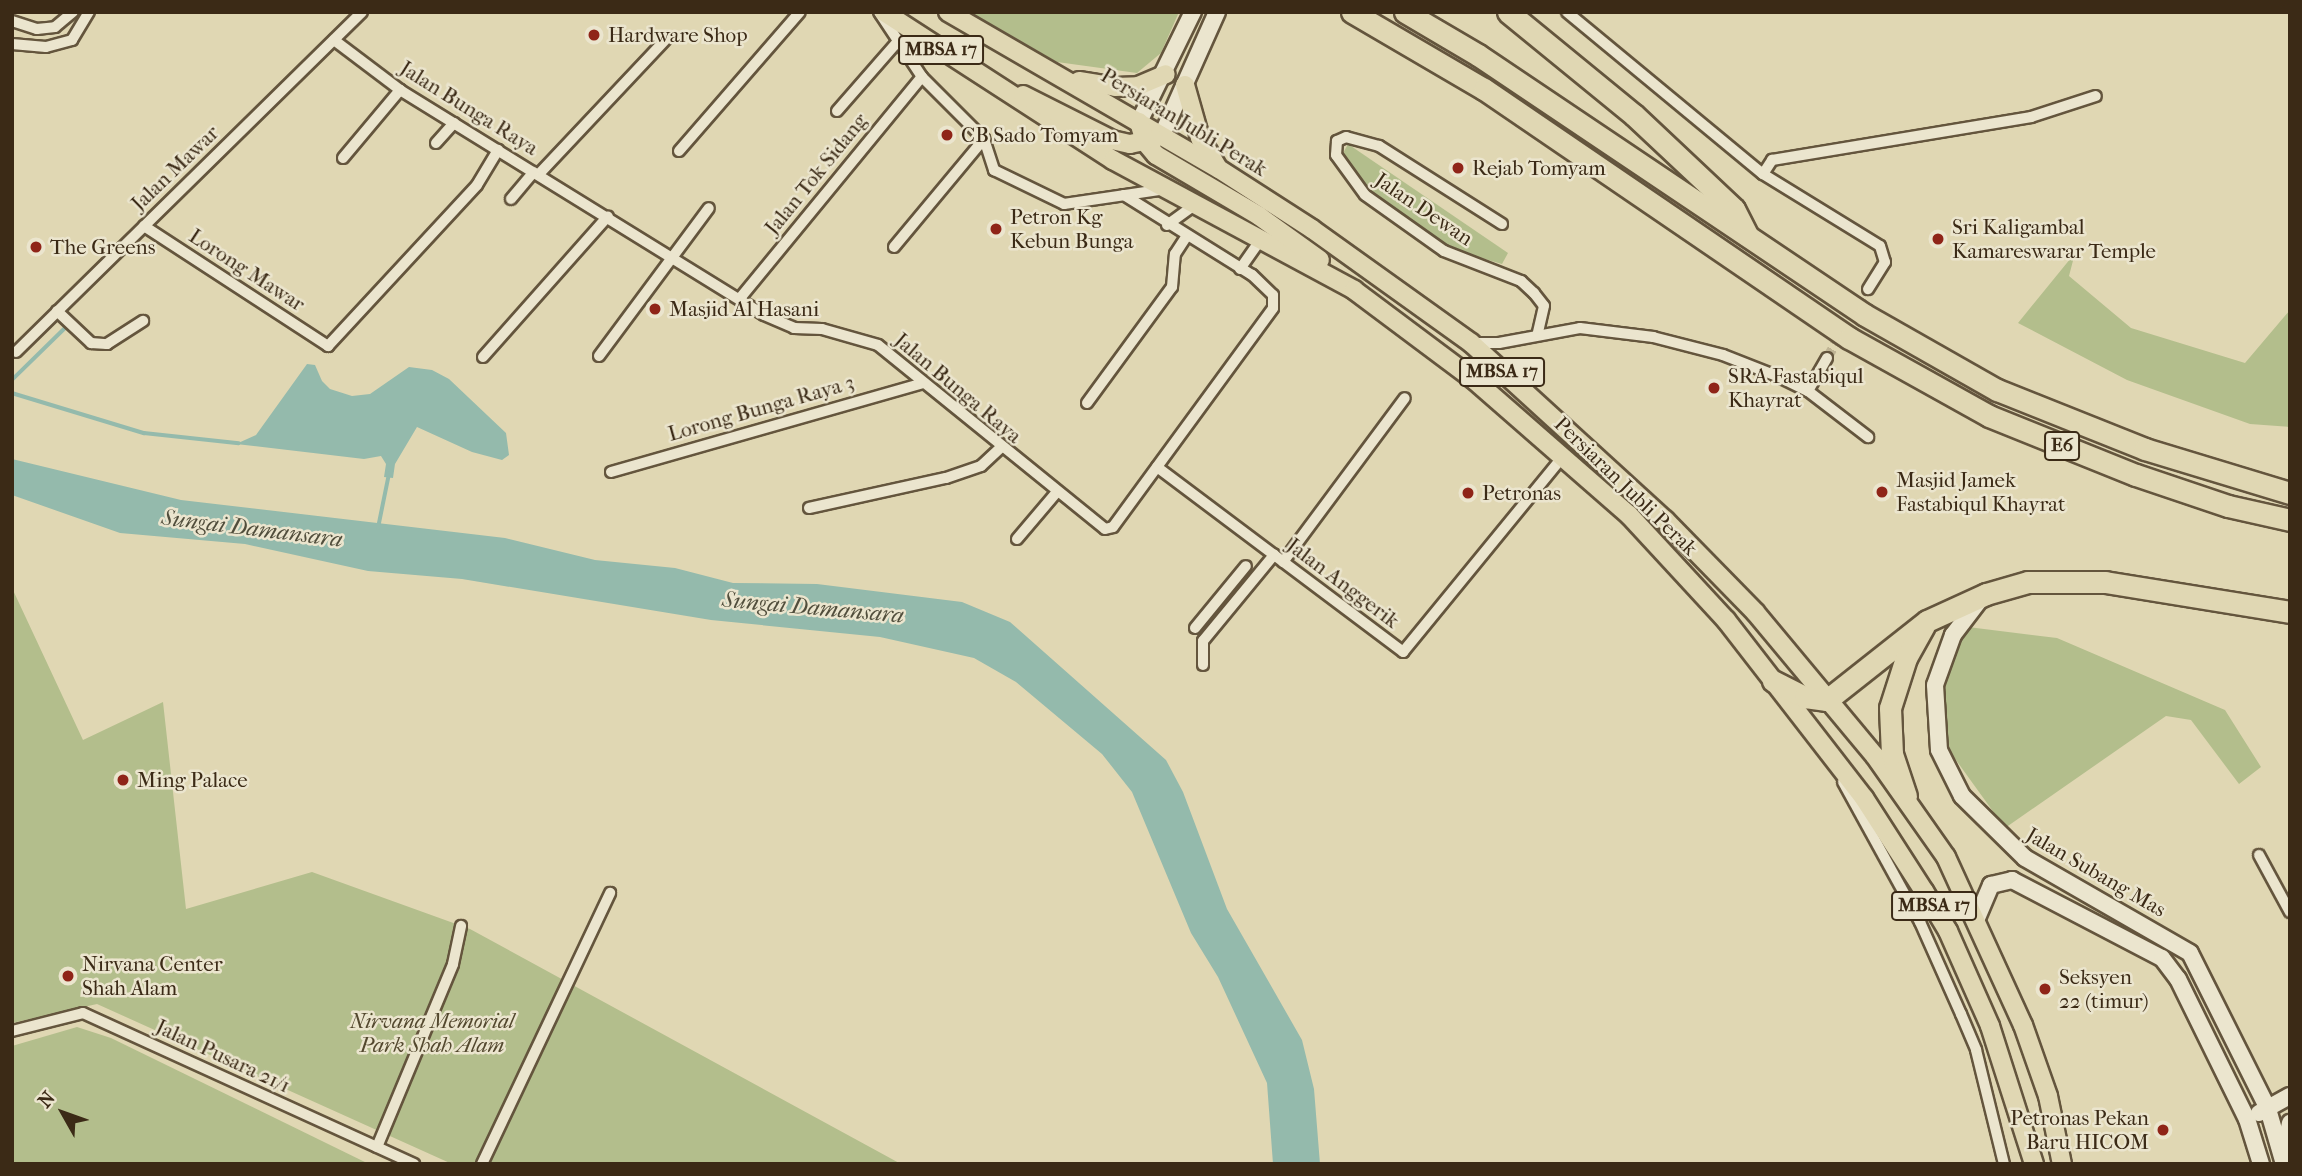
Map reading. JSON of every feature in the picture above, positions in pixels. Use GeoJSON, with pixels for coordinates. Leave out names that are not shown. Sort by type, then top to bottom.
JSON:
{"type":"FeatureCollection","features":[{"type":"Feature","properties":{"kind":"highway","name":"E6"},"geometry":{"type":"LineString","coordinates":[[1352,12],[1484,89],[1849,338],[1990,416],[2136,475],[2290,520]]}},
{"type":"Feature","properties":{"kind":"highway","name":"E6"},"geometry":{"type":"LineString","coordinates":[[1405,12],[1478,55],[1865,315],[1997,390],[2145,449],[2290,493]]}},
{"type":"Feature","properties":{"kind":"highway"},"geometry":{"type":"LineString","coordinates":[[1508,12],[1634,115],[1734,209],[1749,238]]}},
{"type":"Feature","properties":{"kind":"highway"},"geometry":{"type":"LineString","coordinates":[[1773,681],[1805,697],[1827,699],[1927,621],[1986,594],[2028,582],[2105,582],[2290,612]]}},
{"type":"Feature","properties":{"kind":"highway"},"geometry":{"type":"LineString","coordinates":[[1906,796],[1892,754],[1890,708],[1906,658],[1927,621]]}},
{"type":"Feature","properties":{"kind":"main road","name":"Persiaran Jubli Perak"},"geometry":{"type":"LineString","coordinates":[[881,12],[1113,160],[1262,237],[1354,290],[1473,379],[1564,455],[1660,548],[1726,620],[1864,798],[1948,930],[1990,1026],[2034,1164]]}},
{"type":"Feature","properties":{"kind":"main road","name":"Persiaran Jubli Perak"},"geometry":{"type":"LineString","coordinates":[[948,12],[1069,79],[1219,169],[1312,229],[1471,343],[1665,520],[1755,612],[1906,796],[1977,918],[2023,1025],[2048,1097],[2062,1164]]}},
{"type":"Feature","properties":{"kind":"main road"},"geometry":{"type":"LineString","coordinates":[[1069,79],[1115,87],[1146,84],[1166,74]]}},
{"type":"Feature","properties":{"kind":"main road"},"geometry":{"type":"LineString","coordinates":[[1185,85],[1200,138],[1219,169]]}},
{"type":"Feature","properties":{"kind":"main road"},"geometry":{"type":"LineString","coordinates":[[999,88],[1042,101],[1112,140],[1145,142],[1162,135]]}},
{"type":"Feature","properties":{"kind":"main road"},"geometry":{"type":"LineString","coordinates":[[1139,122],[1145,142],[1156,155],[1259,216],[1354,290]]}},
{"type":"Feature","properties":{"kind":"street"},"geometry":{"type":"LineString","coordinates":[[12,21],[37,29],[55,27],[73,12]]}},
{"type":"Feature","properties":{"kind":"street"},"geometry":{"type":"LineString","coordinates":[[12,44],[46,47],[72,40],[89,12]]}},
{"type":"Feature","properties":{"kind":"street","name":"Jalan Mawar"},"geometry":{"type":"LineString","coordinates":[[16,352],[362,12]]}},
{"type":"Feature","properties":{"kind":"street"},"geometry":{"type":"LineString","coordinates":[[679,151],[800,12]]}},
{"type":"Feature","properties":{"kind":"street"},"geometry":{"type":"LineString","coordinates":[[881,12],[922,77],[984,139],[994,170],[1064,205],[1169,189]]}},
{"type":"Feature","properties":{"kind":"street"},"geometry":{"type":"LineString","coordinates":[[1139,122],[1166,74],[1193,12]]}},
{"type":"Feature","properties":{"kind":"street"},"geometry":{"type":"LineString","coordinates":[[1162,135],[1217,12]]}},
{"type":"Feature","properties":{"kind":"street"},"geometry":{"type":"LineString","coordinates":[[1567,12],[1763,174],[1880,246],[1885,262],[1868,289]]}},
{"type":"Feature","properties":{"kind":"street"},"geometry":{"type":"LineString","coordinates":[[511,199],[668,37]]}},
{"type":"Feature","properties":{"kind":"street","name":"Jalan Bunga Raya"},"geometry":{"type":"LineString","coordinates":[[334,40],[400,90],[741,297],[764,315],[794,328],[822,329],[878,345],[1056,493],[1098,525],[1113,527],[1273,308],[1273,295],[1266,286],[1124,195]]}},
{"type":"Feature","properties":{"kind":"street"},"geometry":{"type":"LineString","coordinates":[[836,111],[898,41]]}},
{"type":"Feature","properties":{"kind":"street","name":"Jalan Tok Sidang"},"geometry":{"type":"LineString","coordinates":[[741,297],[922,77]]}},
{"type":"Feature","properties":{"kind":"street"},"geometry":{"type":"LineString","coordinates":[[343,158],[400,90]]}},
{"type":"Feature","properties":{"kind":"street"},"geometry":{"type":"LineString","coordinates":[[1763,174],[1772,160],[2031,117],[2096,96]]}},
{"type":"Feature","properties":{"kind":"street"},"geometry":{"type":"LineString","coordinates":[[436,143],[454,123]]}},
{"type":"Feature","properties":{"kind":"street","name":"Jalan Dewan"},"geometry":{"type":"LineString","coordinates":[[1503,224],[1379,146],[1346,137],[1337,141],[1336,155],[1365,195],[1444,251],[1521,281],[1534,293],[1544,306],[1538,333]]}},
{"type":"Feature","properties":{"kind":"street"},"geometry":{"type":"LineString","coordinates":[[894,247],[984,139]]}},
{"type":"Feature","properties":{"kind":"street","name":"Lorong Mawar"},"geometry":{"type":"LineString","coordinates":[[144,226],[328,346],[477,185],[498,150]]}},
{"type":"Feature","properties":{"kind":"street"},"geometry":{"type":"LineString","coordinates":[[1167,225],[1197,203]]}},
{"type":"Feature","properties":{"kind":"street"},"geometry":{"type":"LineString","coordinates":[[599,356],[709,208]]}},
{"type":"Feature","properties":{"kind":"street"},"geometry":{"type":"LineString","coordinates":[[483,357],[608,216]]}},
{"type":"Feature","properties":{"kind":"street"},"geometry":{"type":"LineString","coordinates":[[1087,402],[1172,288],[1175,254],[1186,237]]}},
{"type":"Feature","properties":{"kind":"street"},"geometry":{"type":"LineString","coordinates":[[1240,268],[1262,237]]}},
{"type":"Feature","properties":{"kind":"street"},"geometry":{"type":"LineString","coordinates":[[57,311],[91,343],[107,344],[142,321]]}},
{"type":"Feature","properties":{"kind":"street"},"geometry":{"type":"LineString","coordinates":[[1471,343],[1499,342],[1580,327],[1653,337],[1723,355],[1808,391],[1868,437]]}},
{"type":"Feature","properties":{"kind":"street"},"geometry":{"type":"LineString","coordinates":[[1808,391],[1827,358]]}},
{"type":"Feature","properties":{"kind":"street","name":"Lorong Bunga Raya 3"},"geometry":{"type":"LineString","coordinates":[[611,472],[923,383]]}},
{"type":"Feature","properties":{"kind":"street"},"geometry":{"type":"LineString","coordinates":[[1203,665],[1203,641],[1243,593],[1278,559],[1405,398]]}},
{"type":"Feature","properties":{"kind":"street"},"geometry":{"type":"LineString","coordinates":[[809,508],[946,478],[981,466],[1000,448]]}},
{"type":"Feature","properties":{"kind":"street","name":"Jalan Anggerik"},"geometry":{"type":"LineString","coordinates":[[1157,467],[1403,652],[1564,455]]}},
{"type":"Feature","properties":{"kind":"street"},"geometry":{"type":"LineString","coordinates":[[1017,538],[1056,493]]}},
{"type":"Feature","properties":{"kind":"street"},"geometry":{"type":"LineString","coordinates":[[1195,628],[1246,566]]}},
{"type":"Feature","properties":{"kind":"street"},"geometry":{"type":"LineString","coordinates":[[1232,583],[1243,593]]}},
{"type":"Feature","properties":{"kind":"street","name":"Jalan Subang Mas"},"geometry":{"type":"LineString","coordinates":[[1986,594],[1953,635],[1935,685],[1940,750],[1962,796],[2025,858],[2175,940],[2190,953],[2268,1109],[2283,1161]]}},
{"type":"Feature","properties":{"kind":"street"},"geometry":{"type":"LineString","coordinates":[[1823,745],[1920,922],[1961,1014],[1976,1050],[2004,1164]]}},
{"type":"Feature","properties":{"kind":"street"},"geometry":{"type":"LineString","coordinates":[[2259,855],[2290,912]]}},
{"type":"Feature","properties":{"kind":"street","name":"Jalan Subang Mas"},"geometry":{"type":"LineString","coordinates":[[1977,918],[1991,885],[2012,880],[2162,958],[2178,979],[2227,1077],[2247,1119],[2261,1164]]}},
{"type":"Feature","properties":{"kind":"street"},"geometry":{"type":"LineString","coordinates":[[482,1164],[610,893]]}},
{"type":"Feature","properties":{"kind":"street"},"geometry":{"type":"LineString","coordinates":[[377,1147],[453,964],[461,926]]}},
{"type":"Feature","properties":{"kind":"street","name":"Jalan Pusara 21/1"},"geometry":{"type":"LineString","coordinates":[[12,1031],[83,1013],[414,1164]]}},
{"type":"Feature","properties":{"kind":"street"},"geometry":{"type":"LineString","coordinates":[[2227,1077],[2236,1048]]}},
{"type":"Feature","properties":{"kind":"street"},"geometry":{"type":"LineString","coordinates":[[2247,1119],[2290,1096]]}},
{"type":"Feature","properties":{"kind":"street"},"geometry":{"type":"LineString","coordinates":[[2283,1161],[2290,1124]]}},
{"type":"Feature","properties":{"kind":"green space"},"geometry":{"type":"Polygon","coordinates":[[[970,12],[1179,12],[1161,53],[1137,73],[1057,62],[970,12]]]}},
{"type":"Feature","properties":{"kind":"green space"},"geometry":{"type":"Polygon","coordinates":[[[1348,144],[1508,253],[1502,264],[1450,249],[1364,191],[1342,155],[1348,144]]]}},
{"type":"Feature","properties":{"kind":"green space"},"geometry":{"type":"Polygon","coordinates":[[[2075,253],[2069,276],[2131,328],[2245,363],[2290,310],[2290,427],[2250,424],[2127,380],[2018,323],[2075,253]]]}},
{"type":"Feature","properties":{"kind":"green space","name":"Nirvana Memorial Park Shah Alam"},"geometry":{"type":"Polygon","coordinates":[[[12,588],[83,740],[163,702],[186,909],[312,872],[470,929],[901,1164],[452,1164],[97,1004],[12,1023],[12,588]]]}},
{"type":"Feature","properties":{"kind":"green space"},"geometry":{"type":"Polygon","coordinates":[[[1968,627],[2057,638],[2225,710],[2261,767],[2239,784],[2191,720],[2166,716],[2005,828],[1948,749],[1942,700],[1955,651],[1968,627]]]}},
{"type":"Feature","properties":{"kind":"green space"},"geometry":{"type":"Polygon","coordinates":[[[77,1027],[111,1038],[369,1164],[12,1164],[12,1046],[77,1027]]]}},
{"type":"Feature","properties":{"kind":"water"},"geometry":{"type":"Polygon","coordinates":[[[307,364],[315,365],[322,381],[330,389],[352,396],[370,394],[409,367],[432,370],[449,379],[506,433],[509,455],[502,460],[472,452],[417,427],[395,464],[393,478],[384,477],[386,464],[381,456],[364,459],[236,444],[256,435],[307,364]]]}},
{"type":"Feature","properties":{"kind":"water","name":"Sungai Damansara"},"geometry":{"type":"Polygon","coordinates":[[[12,459],[181,500],[505,538],[595,560],[675,568],[733,583],[817,584],[962,602],[1010,622],[1166,760],[1183,792],[1227,909],[1302,1040],[1314,1089],[1320,1164],[1273,1164],[1267,1083],[1218,977],[1191,933],[1132,792],[1102,754],[1016,682],[974,658],[880,637],[711,620],[462,579],[368,571],[245,544],[120,533],[12,495],[12,459]]]}},
{"type":"Feature","properties":{"kind":"waterway"},"geometry":{"type":"LineString","coordinates":[[12,380],[64,329]]}},
{"type":"Feature","properties":{"kind":"waterway"},"geometry":{"type":"LineString","coordinates":[[12,393],[144,433],[238,443]]}},
{"type":"Feature","properties":{"kind":"waterway"},"geometry":{"type":"LineString","coordinates":[[378,528],[389,474]]}},
{"type":"Feature","properties":{"kind":"tunnel"},"geometry":{"type":"LineString","coordinates":[[1827,358],[1868,289]]}},
{"type":"Feature","properties":{"kind":"place","name":"Hardware Shop"},"geometry":{"type":"Point","coordinates":[594,35]}},
{"type":"Feature","properties":{"kind":"place","name":"CB Sado Tomyam"},"geometry":{"type":"Point","coordinates":[947,135]}},
{"type":"Feature","properties":{"kind":"place","name":"Rejab Tomyam"},"geometry":{"type":"Point","coordinates":[1458,168]}},
{"type":"Feature","properties":{"kind":"place","name":"Petron Kg Kebun Bunga"},"geometry":{"type":"Point","coordinates":[996,229]}},
{"type":"Feature","properties":{"kind":"place","name":"Sri Kaligambal Kamareswarar Temple"},"geometry":{"type":"Point","coordinates":[1938,239]}},
{"type":"Feature","properties":{"kind":"place","name":"The Greens"},"geometry":{"type":"Point","coordinates":[36,247]}},
{"type":"Feature","properties":{"kind":"place","name":"Masjid Al Hasani"},"geometry":{"type":"Point","coordinates":[655,309]}},
{"type":"Feature","properties":{"kind":"place","name":"SRA Fastabiqul Khayrat"},"geometry":{"type":"Point","coordinates":[1714,388]}},
{"type":"Feature","properties":{"kind":"place","name":"Masjid Jamek Fastabiqul Khayrat"},"geometry":{"type":"Point","coordinates":[1882,492]}},
{"type":"Feature","properties":{"kind":"place","name":"Petronas"},"geometry":{"type":"Point","coordinates":[1468,493]}},
{"type":"Feature","properties":{"kind":"place","name":"Ming Palace"},"geometry":{"type":"Point","coordinates":[123,780]}},
{"type":"Feature","properties":{"kind":"place","name":"Nirvana Center Shah Alam"},"geometry":{"type":"Point","coordinates":[68,976]}},
{"type":"Feature","properties":{"kind":"place","name":"Seksyen 22 (timur)"},"geometry":{"type":"Point","coordinates":[2045,989]}},
{"type":"Feature","properties":{"kind":"place","name":"Petronas Pekan Baru HICOM"},"geometry":{"type":"Point","coordinates":[2163,1130]}}]}
